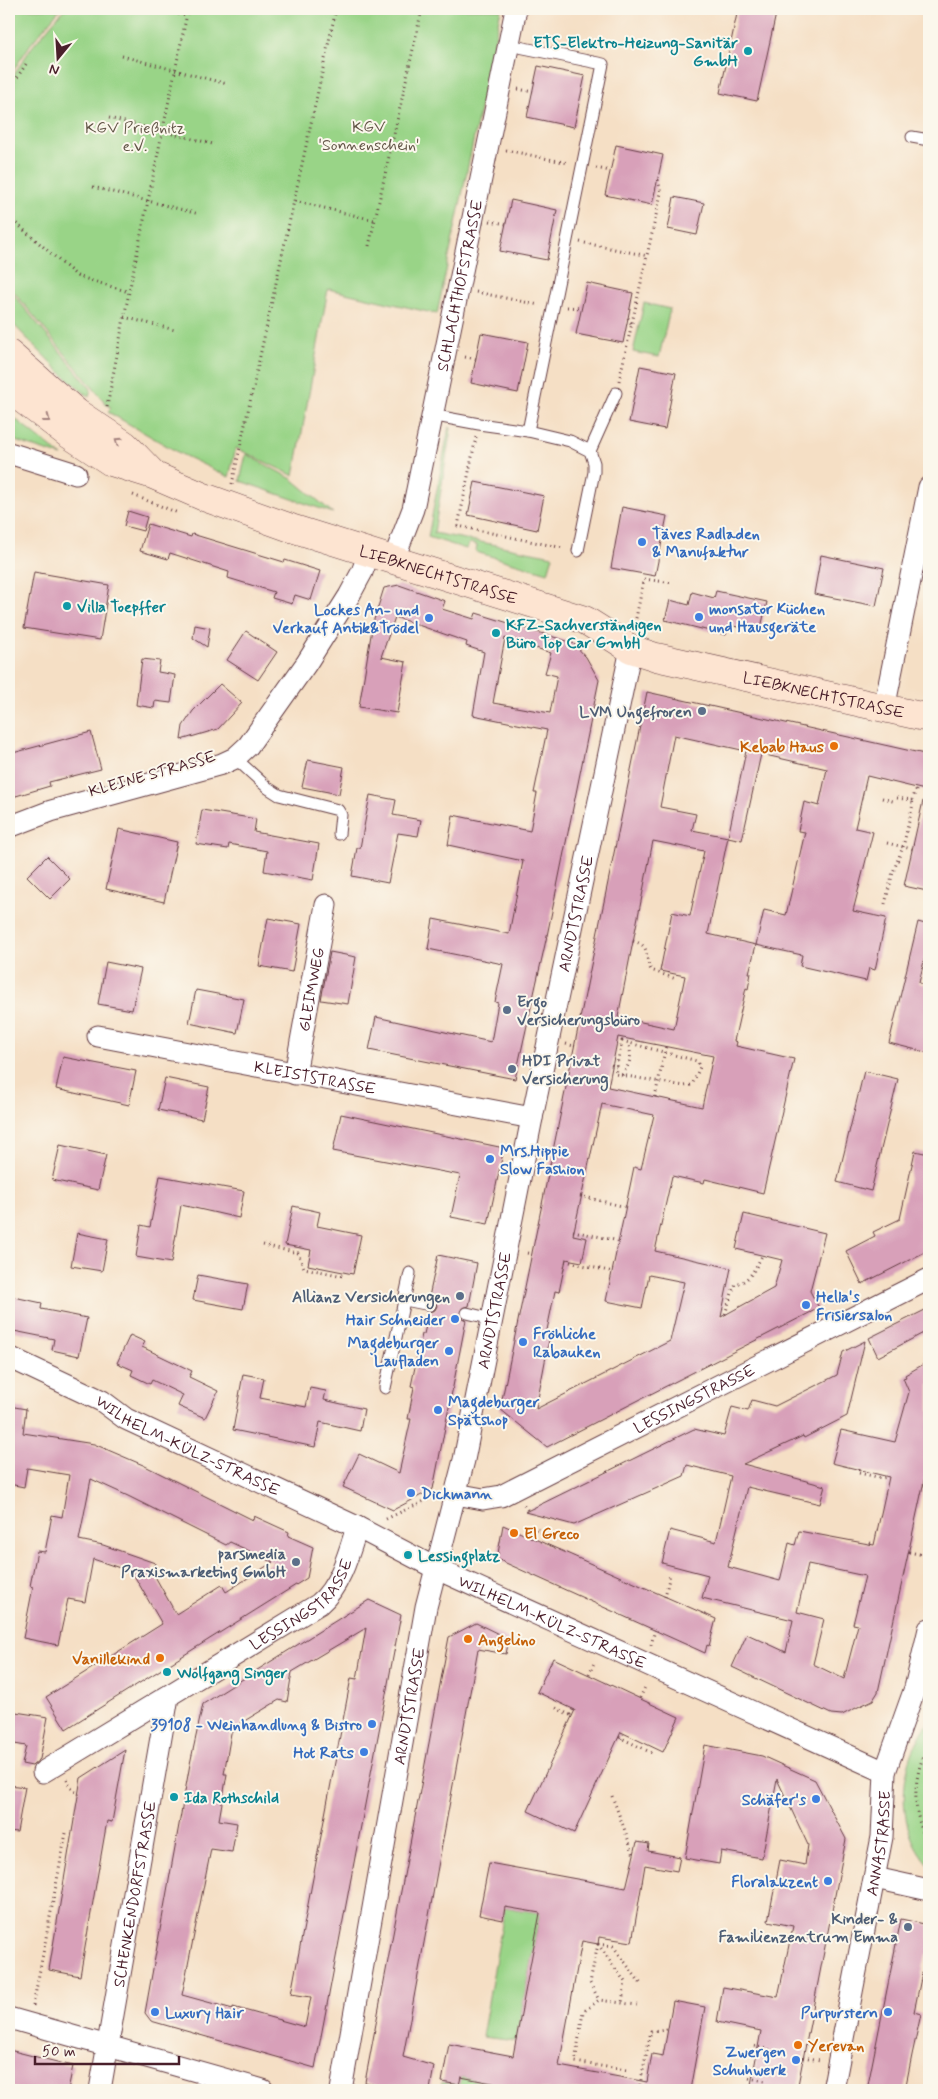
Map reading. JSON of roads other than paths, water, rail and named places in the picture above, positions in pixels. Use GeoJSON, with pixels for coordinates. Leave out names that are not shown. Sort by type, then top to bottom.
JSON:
{"type":"FeatureCollection","features":[{"type":"Feature","properties":{"kind":"main road","name":"LIEBKNECHTSTRASSE"},"geometry":{"type":"LineString","coordinates":[[9,354],[77,413],[125,445],[153,474]]}},
{"type":"Feature","properties":{"kind":"main road","name":"LIEBKNECHTSTRASSE"},"geometry":{"type":"LineString","coordinates":[[9,389],[67,433],[111,462],[153,474],[204,497],[381,557],[585,620],[631,649],[675,662],[929,718]]}},
{"type":"Feature","properties":{"kind":"street","name":"SCHLACHTHOFSTRASSE"},"geometry":{"type":"LineString","coordinates":[[381,557],[413,509],[516,9]]}},
{"type":"Feature","properties":{"kind":"street"},"geometry":{"type":"LineString","coordinates":[[9,453],[76,474]]}},
{"type":"Feature","properties":{"kind":"street"},"geometry":{"type":"LineString","coordinates":[[884,709],[922,559],[929,487]]}},
{"type":"Feature","properties":{"kind":"street","name":"KLEINE STRASSE"},"geometry":{"type":"LineString","coordinates":[[9,827],[52,811],[222,764],[235,758],[253,740],[334,622],[362,572],[381,557]]}},
{"type":"Feature","properties":{"kind":"street","name":"ARNDTSTRASSE"},"geometry":{"type":"LineString","coordinates":[[341,2090],[424,1621],[457,1489],[532,1118],[631,649]]}},
{"type":"Feature","properties":{"kind":"street","name":"GLEIMWEG"},"geometry":{"type":"LineString","coordinates":[[295,1074],[326,905]]}},
{"type":"Feature","properties":{"kind":"street","name":"KLEISTSTRASSE"},"geometry":{"type":"LineString","coordinates":[[98,1036],[532,1118]]}},
{"type":"Feature","properties":{"kind":"street","name":"LESSINGSTRASSE"},"geometry":{"type":"LineString","coordinates":[[457,1489],[483,1499],[501,1496],[929,1279]]}},
{"type":"Feature","properties":{"kind":"street","name":"WILHELM-KÜLZ-STRASSE"},"geometry":{"type":"LineString","coordinates":[[9,1357],[102,1401],[126,1419],[360,1529],[437,1568],[885,1772]]}},
{"type":"Feature","properties":{"kind":"street","name":"LESSINGSTRASSE"},"geometry":{"type":"LineString","coordinates":[[44,1772],[324,1600],[335,1584],[360,1529]]}},
{"type":"Feature","properties":{"kind":"street","name":"ANNASTRASSE"},"geometry":{"type":"LineString","coordinates":[[832,2090],[882,1837],[885,1772],[926,1662],[929,1629]]}},
{"type":"Feature","properties":{"kind":"street","name":"SCHENKENDORFSTRASSE"},"geometry":{"type":"LineString","coordinates":[[100,2090],[168,1697]]}},
{"type":"Feature","properties":{"kind":"street"},"geometry":{"type":"LineString","coordinates":[[875,1878],[929,1890]]}},
{"type":"Feature","properties":{"kind":"street"},"geometry":{"type":"LineString","coordinates":[[9,2018],[263,2090]]}},
{"type":"Feature","properties":{"kind":"lane"},"geometry":{"type":"LineString","coordinates":[[509,46],[602,64],[528,431]]}},
{"type":"Feature","properties":{"kind":"lane"},"geometry":{"type":"LineString","coordinates":[[912,137],[929,140]]}},
{"type":"Feature","properties":{"kind":"lane"},"geometry":{"type":"LineString","coordinates":[[578,551],[594,472],[594,463],[590,451],[616,393]]}},
{"type":"Feature","properties":{"kind":"lane"},"geometry":{"type":"LineString","coordinates":[[432,415],[528,431],[570,441],[590,451]]}},
{"type":"Feature","properties":{"kind":"lane","name":"KLEINE STRASSE"},"geometry":{"type":"LineString","coordinates":[[235,758],[279,796],[338,810],[341,815],[339,834]]}},
{"type":"Feature","properties":{"kind":"lane"},"geometry":{"type":"LineString","coordinates":[[385,1388],[410,1273]]}},
{"type":"Feature","properties":{"kind":"lane"},"geometry":{"type":"LineString","coordinates":[[405,1300],[430,1306]]}},
{"type":"Feature","properties":{"kind":"lane"},"geometry":{"type":"LineString","coordinates":[[467,1314],[492,1319]]}},
{"type":"Feature","properties":{"kind":"place","name":"ETS-Elektro-Heizung-Sanitär GmbH"},"geometry":{"type":"Point","coordinates":[748,51]}},
{"type":"Feature","properties":{"kind":"place","name":"Täves Radladen & Manufaktur"},"geometry":{"type":"Point","coordinates":[642,542]}},
{"type":"Feature","properties":{"kind":"place","name":"Villa Toepffer"},"geometry":{"type":"Point","coordinates":[67,606]}},
{"type":"Feature","properties":{"kind":"place","name":"monsator Küchen und Hausgeräte"},"geometry":{"type":"Point","coordinates":[699,617]}},
{"type":"Feature","properties":{"kind":"place","name":"Lockes An- und Verkauf Antik&Trödel"},"geometry":{"type":"Point","coordinates":[429,618]}},
{"type":"Feature","properties":{"kind":"place","name":"KFZ-Sachverständigen Büro Top Car GmbH"},"geometry":{"type":"Point","coordinates":[496,633]}},
{"type":"Feature","properties":{"kind":"place","name":"LVM Ungefroren"},"geometry":{"type":"Point","coordinates":[702,711]}},
{"type":"Feature","properties":{"kind":"place","name":"Kebab Haus"},"geometry":{"type":"Point","coordinates":[834,746]}},
{"type":"Feature","properties":{"kind":"place","name":"Ergo Versicherungsbüro"},"geometry":{"type":"Point","coordinates":[507,1010]}},
{"type":"Feature","properties":{"kind":"place","name":"HDI Privat Versicherung"},"geometry":{"type":"Point","coordinates":[512,1069]}},
{"type":"Feature","properties":{"kind":"place","name":"Mrs.Hippie Slow Fashion"},"geometry":{"type":"Point","coordinates":[490,1159]}},
{"type":"Feature","properties":{"kind":"place","name":"Allianz Versicherungen"},"geometry":{"type":"Point","coordinates":[460,1296]}},
{"type":"Feature","properties":{"kind":"place","name":"Hella's Frisiersalon"},"geometry":{"type":"Point","coordinates":[806,1305]}},
{"type":"Feature","properties":{"kind":"place","name":"Hair Schneider"},"geometry":{"type":"Point","coordinates":[455,1319]}},
{"type":"Feature","properties":{"kind":"place","name":"Fröhliche Rabauken"},"geometry":{"type":"Point","coordinates":[523,1342]}},
{"type":"Feature","properties":{"kind":"place","name":"Magdeburger Laufladen"},"geometry":{"type":"Point","coordinates":[449,1351]}},
{"type":"Feature","properties":{"kind":"place","name":"Magdeburger Spätshop"},"geometry":{"type":"Point","coordinates":[438,1410]}},
{"type":"Feature","properties":{"kind":"place","name":"Dickmann"},"geometry":{"type":"Point","coordinates":[411,1493]}},
{"type":"Feature","properties":{"kind":"place","name":"El Greco"},"geometry":{"type":"Point","coordinates":[514,1533]}},
{"type":"Feature","properties":{"kind":"place","name":"Lessingplatz"},"geometry":{"type":"Point","coordinates":[408,1555]}},
{"type":"Feature","properties":{"kind":"place","name":"parsmedia Praxismarketing GmbH"},"geometry":{"type":"Point","coordinates":[296,1562]}},
{"type":"Feature","properties":{"kind":"place","name":"Angelino"},"geometry":{"type":"Point","coordinates":[468,1639]}},
{"type":"Feature","properties":{"kind":"place","name":"Vanillekind"},"geometry":{"type":"Point","coordinates":[160,1658]}},
{"type":"Feature","properties":{"kind":"place","name":"Wolfgang Singer"},"geometry":{"type":"Point","coordinates":[167,1672]}},
{"type":"Feature","properties":{"kind":"place","name":"39108 - Weinhandlung & Bistro"},"geometry":{"type":"Point","coordinates":[372,1724]}},
{"type":"Feature","properties":{"kind":"place","name":"Hot Rats"},"geometry":{"type":"Point","coordinates":[364,1752]}},
{"type":"Feature","properties":{"kind":"place","name":"Ida Rothschild"},"geometry":{"type":"Point","coordinates":[174,1797]}},
{"type":"Feature","properties":{"kind":"place","name":"Schäfer's"},"geometry":{"type":"Point","coordinates":[816,1799]}},
{"type":"Feature","properties":{"kind":"place","name":"Floralakzent"},"geometry":{"type":"Point","coordinates":[828,1881]}},
{"type":"Feature","properties":{"kind":"place","name":"Kinder- & Familienzentrum Emma"},"geometry":{"type":"Point","coordinates":[908,1927]}},
{"type":"Feature","properties":{"kind":"place","name":"Luxury Hair"},"geometry":{"type":"Point","coordinates":[155,2012]}},
{"type":"Feature","properties":{"kind":"place","name":"Purpurstern"},"geometry":{"type":"Point","coordinates":[888,2012]}},
{"type":"Feature","properties":{"kind":"place","name":"Yerevan"},"geometry":{"type":"Point","coordinates":[798,2045]}},
{"type":"Feature","properties":{"kind":"place","name":"Zwergen Schuhwerk"},"geometry":{"type":"Point","coordinates":[796,2060]}},
{"type":"Feature","properties":{"kind":"park label","name":"KGV 'Sonnenschein'"},"geometry":{"type":"Point","coordinates":[369,135]}},
{"type":"Feature","properties":{"kind":"park label","name":"KGV Prießnitz e.V."},"geometry":{"type":"Point","coordinates":[135,136]}}]}
